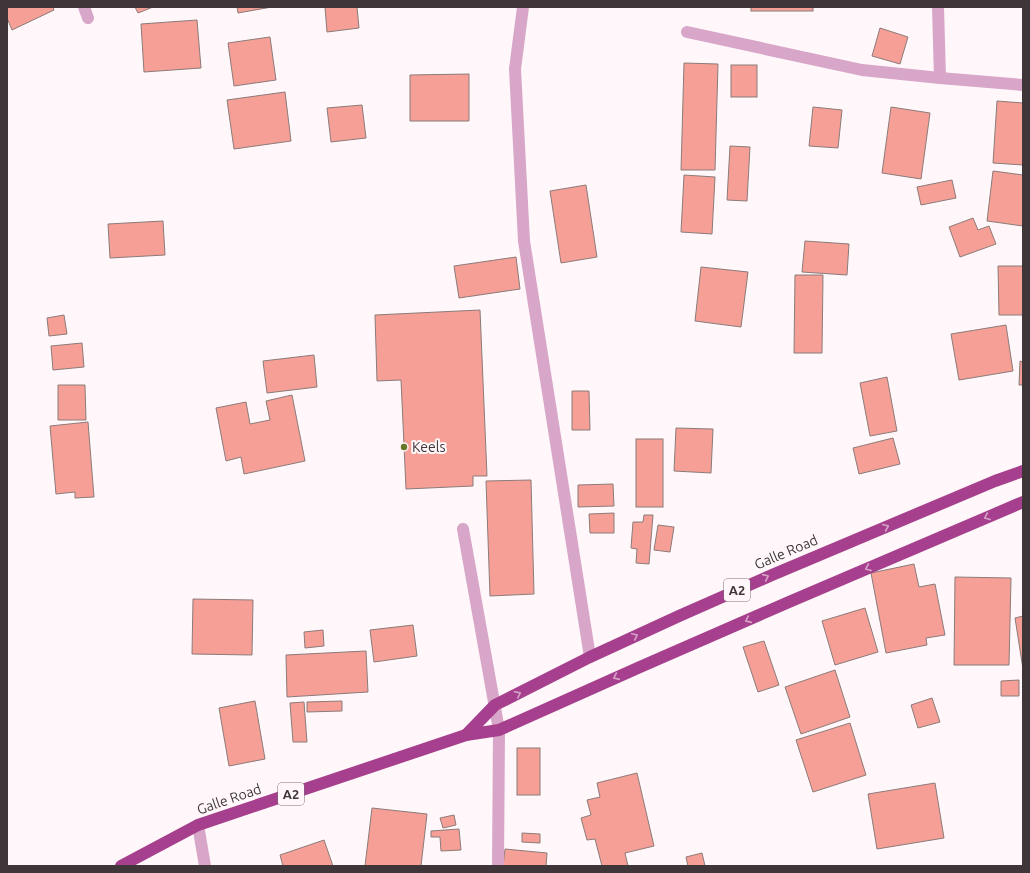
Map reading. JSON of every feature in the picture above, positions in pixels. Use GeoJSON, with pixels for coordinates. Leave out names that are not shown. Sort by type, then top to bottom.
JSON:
{"type":"FeatureCollection","features":[{"type":"Feature","properties":{"kind":"highway","name":"Galle Road"},"geometry":{"type":"LineString","coordinates":[[466,735],[495,705],[590,657],[772,574],[995,481],[1023,471]]}},
{"type":"Feature","properties":{"kind":"highway","name":"Galle Road"},"geometry":{"type":"LineString","coordinates":[[121,866],[198,825],[466,735],[499,730],[782,605],[1023,502]]}},
{"type":"Feature","properties":{"kind":"street"},"geometry":{"type":"LineString","coordinates":[[523,7],[515,69],[524,241],[590,657]]}},
{"type":"Feature","properties":{"kind":"street"},"geometry":{"type":"LineString","coordinates":[[938,7],[940,78]]}},
{"type":"Feature","properties":{"kind":"street"},"geometry":{"type":"LineString","coordinates":[[687,32],[862,70],[1023,85]]}},
{"type":"Feature","properties":{"kind":"street"},"geometry":{"type":"LineString","coordinates":[[463,529],[499,730],[498,866]]}},
{"type":"Feature","properties":{"kind":"street"},"geometry":{"type":"LineString","coordinates":[[198,825],[205,866]]}},
{"type":"Feature","properties":{"kind":"building"},"geometry":{"type":"Polygon","coordinates":[[[7,7],[53,7],[54,10],[12,30],[7,18],[7,7]]]}},
{"type":"Feature","properties":{"kind":"building"},"geometry":{"type":"Polygon","coordinates":[[[135,7],[153,7],[138,13],[135,7]]]}},
{"type":"Feature","properties":{"kind":"building"},"geometry":{"type":"Polygon","coordinates":[[[237,7],[272,7],[238,13],[237,7]]]}},
{"type":"Feature","properties":{"kind":"building"},"geometry":{"type":"Polygon","coordinates":[[[325,7],[357,7],[359,28],[327,32],[325,7]]]}},
{"type":"Feature","properties":{"kind":"building"},"geometry":{"type":"Polygon","coordinates":[[[751,7],[813,7],[813,11],[751,11],[751,7]]]}},
{"type":"Feature","properties":{"kind":"building"},"geometry":{"type":"Polygon","coordinates":[[[197,20],[201,68],[144,72],[141,24],[197,20]]]}},
{"type":"Feature","properties":{"kind":"building"},"geometry":{"type":"Polygon","coordinates":[[[880,28],[908,37],[900,64],[872,56],[880,28]]]}},
{"type":"Feature","properties":{"kind":"building"},"geometry":{"type":"Polygon","coordinates":[[[270,37],[276,80],[234,86],[228,43],[270,37]]]}},
{"type":"Feature","properties":{"kind":"building"},"geometry":{"type":"Polygon","coordinates":[[[684,63],[718,64],[715,170],[681,170],[684,63]]]}},
{"type":"Feature","properties":{"kind":"building"},"geometry":{"type":"Polygon","coordinates":[[[731,65],[757,65],[757,97],[731,97],[731,65]]]}},
{"type":"Feature","properties":{"kind":"building"},"geometry":{"type":"Polygon","coordinates":[[[469,74],[469,121],[410,121],[410,75],[469,74]]]}},
{"type":"Feature","properties":{"kind":"building"},"geometry":{"type":"Polygon","coordinates":[[[285,92],[291,141],[234,149],[227,100],[285,92]]]}},
{"type":"Feature","properties":{"kind":"building"},"geometry":{"type":"Polygon","coordinates":[[[997,101],[1023,103],[1023,165],[993,163],[997,101]]]}},
{"type":"Feature","properties":{"kind":"building"},"geometry":{"type":"Polygon","coordinates":[[[362,105],[366,138],[331,142],[327,108],[362,105]]]}},
{"type":"Feature","properties":{"kind":"building"},"geometry":{"type":"Polygon","coordinates":[[[813,107],[842,110],[838,148],[809,146],[813,107]]]}},
{"type":"Feature","properties":{"kind":"building"},"geometry":{"type":"Polygon","coordinates":[[[891,107],[930,113],[921,179],[882,173],[891,107]]]}},
{"type":"Feature","properties":{"kind":"building"},"geometry":{"type":"Polygon","coordinates":[[[730,146],[750,147],[747,201],[727,200],[730,146]]]}},
{"type":"Feature","properties":{"kind":"building"},"geometry":{"type":"Polygon","coordinates":[[[993,171],[1023,175],[1023,226],[987,221],[993,171]]]}},
{"type":"Feature","properties":{"kind":"building"},"geometry":{"type":"Polygon","coordinates":[[[684,175],[715,177],[712,234],[681,232],[684,175]]]}},
{"type":"Feature","properties":{"kind":"building"},"geometry":{"type":"Polygon","coordinates":[[[952,180],[956,198],[921,205],[917,187],[952,180]]]}},
{"type":"Feature","properties":{"kind":"building"},"geometry":{"type":"Polygon","coordinates":[[[586,185],[597,257],[561,263],[550,191],[586,185]]]}},
{"type":"Feature","properties":{"kind":"building"},"geometry":{"type":"Polygon","coordinates":[[[973,218],[978,230],[989,226],[996,244],[960,257],[949,227],[973,218]]]}},
{"type":"Feature","properties":{"kind":"building"},"geometry":{"type":"Polygon","coordinates":[[[163,221],[165,255],[110,258],[108,224],[163,221]]]}},
{"type":"Feature","properties":{"kind":"building"},"geometry":{"type":"Polygon","coordinates":[[[805,241],[849,244],[847,275],[802,272],[805,241]]]}},
{"type":"Feature","properties":{"kind":"building"},"geometry":{"type":"Polygon","coordinates":[[[516,257],[520,289],[459,298],[454,266],[516,257]]]}},
{"type":"Feature","properties":{"kind":"building"},"geometry":{"type":"Polygon","coordinates":[[[998,266],[1023,266],[1023,315],[999,315],[998,266]]]}},
{"type":"Feature","properties":{"kind":"building"},"geometry":{"type":"Polygon","coordinates":[[[701,267],[748,272],[741,327],[695,321],[701,267]]]}},
{"type":"Feature","properties":{"kind":"building"},"geometry":{"type":"Polygon","coordinates":[[[795,275],[823,275],[822,353],[794,353],[795,275]]]}},
{"type":"Feature","properties":{"kind":"building"},"geometry":{"type":"Polygon","coordinates":[[[480,310],[487,476],[473,476],[473,486],[406,489],[401,380],[377,381],[375,315],[480,310]]]}},
{"type":"Feature","properties":{"kind":"building"},"geometry":{"type":"Polygon","coordinates":[[[64,315],[67,334],[49,336],[47,318],[64,315]]]}},
{"type":"Feature","properties":{"kind":"building"},"geometry":{"type":"Polygon","coordinates":[[[1006,325],[1013,371],[959,380],[951,334],[1006,325]]]}},
{"type":"Feature","properties":{"kind":"building"},"geometry":{"type":"Polygon","coordinates":[[[82,343],[84,367],[53,370],[51,346],[82,343]]]}},
{"type":"Feature","properties":{"kind":"building"},"geometry":{"type":"Polygon","coordinates":[[[314,355],[317,387],[267,393],[263,361],[314,355]]]}},
{"type":"Feature","properties":{"kind":"building"},"geometry":{"type":"Polygon","coordinates":[[[1020,361],[1023,362],[1023,385],[1019,385],[1020,361]]]}},
{"type":"Feature","properties":{"kind":"building"},"geometry":{"type":"Polygon","coordinates":[[[887,377],[897,431],[870,436],[860,383],[887,377]]]}},
{"type":"Feature","properties":{"kind":"building"},"geometry":{"type":"Polygon","coordinates":[[[58,385],[85,385],[86,420],[58,420],[58,385]]]}},
{"type":"Feature","properties":{"kind":"building"},"geometry":{"type":"Polygon","coordinates":[[[572,391],[589,391],[590,430],[572,430],[572,391]]]}},
{"type":"Feature","properties":{"kind":"building"},"geometry":{"type":"Polygon","coordinates":[[[292,395],[305,461],[244,474],[241,457],[226,461],[216,408],[246,402],[250,424],[270,420],[266,401],[292,395]]]}},
{"type":"Feature","properties":{"kind":"building"},"geometry":{"type":"Polygon","coordinates":[[[88,422],[94,497],[75,498],[75,492],[56,494],[50,426],[88,422]]]}},
{"type":"Feature","properties":{"kind":"building"},"geometry":{"type":"Polygon","coordinates":[[[676,428],[713,429],[711,473],[674,471],[676,428]]]}},
{"type":"Feature","properties":{"kind":"building"},"geometry":{"type":"Polygon","coordinates":[[[893,438],[900,464],[859,474],[853,448],[893,438]]]}},
{"type":"Feature","properties":{"kind":"building"},"geometry":{"type":"Polygon","coordinates":[[[636,439],[663,439],[663,507],[636,507],[636,439]]]}},
{"type":"Feature","properties":{"kind":"building"},"geometry":{"type":"Polygon","coordinates":[[[531,480],[534,594],[490,596],[486,481],[531,480]]]}},
{"type":"Feature","properties":{"kind":"building"},"geometry":{"type":"Polygon","coordinates":[[[613,484],[614,506],[578,507],[578,485],[613,484]]]}},
{"type":"Feature","properties":{"kind":"building"},"geometry":{"type":"Polygon","coordinates":[[[614,513],[614,533],[590,533],[589,514],[614,513]]]}},
{"type":"Feature","properties":{"kind":"building"},"geometry":{"type":"Polygon","coordinates":[[[644,515],[653,515],[649,564],[636,563],[637,549],[631,548],[633,522],[643,522],[644,515]]]}},
{"type":"Feature","properties":{"kind":"building"},"geometry":{"type":"Polygon","coordinates":[[[658,525],[674,527],[670,552],[654,550],[658,525]]]}},
{"type":"Feature","properties":{"kind":"building"},"geometry":{"type":"Polygon","coordinates":[[[914,564],[919,587],[935,584],[945,635],[926,638],[927,645],[886,653],[871,573],[914,564]]]}},
{"type":"Feature","properties":{"kind":"building"},"geometry":{"type":"Polygon","coordinates":[[[955,577],[1011,578],[1009,665],[954,665],[955,577]]]}},
{"type":"Feature","properties":{"kind":"building"},"geometry":{"type":"Polygon","coordinates":[[[193,599],[253,600],[252,655],[192,654],[193,599]]]}},
{"type":"Feature","properties":{"kind":"building"},"geometry":{"type":"Polygon","coordinates":[[[865,608],[878,652],[835,665],[822,621],[865,608]]]}},
{"type":"Feature","properties":{"kind":"building"},"geometry":{"type":"Polygon","coordinates":[[[1023,616],[1023,669],[1015,618],[1023,616]]]}},
{"type":"Feature","properties":{"kind":"building"},"geometry":{"type":"Polygon","coordinates":[[[413,625],[417,656],[374,662],[370,630],[413,625]]]}},
{"type":"Feature","properties":{"kind":"building"},"geometry":{"type":"Polygon","coordinates":[[[323,630],[324,646],[305,648],[304,632],[323,630]]]}},
{"type":"Feature","properties":{"kind":"building"},"geometry":{"type":"Polygon","coordinates":[[[764,641],[779,685],[758,692],[743,647],[764,641]]]}},
{"type":"Feature","properties":{"kind":"building"},"geometry":{"type":"Polygon","coordinates":[[[366,651],[368,692],[287,697],[286,655],[366,651]]]}},
{"type":"Feature","properties":{"kind":"building"},"geometry":{"type":"Polygon","coordinates":[[[835,670],[850,717],[801,734],[785,687],[835,670]]]}},
{"type":"Feature","properties":{"kind":"building"},"geometry":{"type":"Polygon","coordinates":[[[1019,680],[1019,696],[1001,696],[1001,681],[1019,680]]]}},
{"type":"Feature","properties":{"kind":"building"},"geometry":{"type":"Polygon","coordinates":[[[932,698],[940,722],[918,728],[911,705],[932,698]]]}},
{"type":"Feature","properties":{"kind":"building"},"geometry":{"type":"Polygon","coordinates":[[[255,701],[265,759],[229,766],[219,708],[255,701]]]}},
{"type":"Feature","properties":{"kind":"building"},"geometry":{"type":"Polygon","coordinates":[[[342,701],[342,711],[307,712],[307,702],[342,701]]]}},
{"type":"Feature","properties":{"kind":"building"},"geometry":{"type":"Polygon","coordinates":[[[304,702],[307,742],[293,742],[290,703],[304,702]]]}},
{"type":"Feature","properties":{"kind":"building"},"geometry":{"type":"Polygon","coordinates":[[[850,723],[866,775],[813,792],[796,740],[850,723]]]}},
{"type":"Feature","properties":{"kind":"building"},"geometry":{"type":"Polygon","coordinates":[[[517,748],[540,748],[540,795],[517,795],[517,748]]]}},
{"type":"Feature","properties":{"kind":"building"},"geometry":{"type":"Polygon","coordinates":[[[637,773],[654,846],[625,853],[628,866],[602,866],[595,839],[587,840],[581,818],[591,815],[587,800],[600,797],[597,783],[637,773]]]}},
{"type":"Feature","properties":{"kind":"building"},"geometry":{"type":"Polygon","coordinates":[[[935,783],[944,838],[877,849],[868,794],[935,783]]]}},
{"type":"Feature","properties":{"kind":"building"},"geometry":{"type":"Polygon","coordinates":[[[372,808],[427,814],[421,866],[365,866],[372,808]]]}},
{"type":"Feature","properties":{"kind":"building"},"geometry":{"type":"Polygon","coordinates":[[[454,815],[456,825],[443,828],[440,818],[454,815]]]}},
{"type":"Feature","properties":{"kind":"building"},"geometry":{"type":"Polygon","coordinates":[[[459,829],[461,850],[441,851],[440,837],[431,837],[431,831],[459,829]]]}},
{"type":"Feature","properties":{"kind":"building"},"geometry":{"type":"Polygon","coordinates":[[[522,833],[540,834],[540,843],[522,842],[522,833]]]}},
{"type":"Feature","properties":{"kind":"building"},"geometry":{"type":"Polygon","coordinates":[[[324,840],[333,866],[283,866],[280,855],[324,840]]]}},
{"type":"Feature","properties":{"kind":"building"},"geometry":{"type":"Polygon","coordinates":[[[505,849],[547,853],[546,866],[503,866],[505,849]]]}},
{"type":"Feature","properties":{"kind":"building"},"geometry":{"type":"Polygon","coordinates":[[[702,853],[705,866],[688,866],[686,857],[702,853]]]}},
{"type":"Feature","properties":{"kind":"place","name":"Keels"},"geometry":{"type":"Point","coordinates":[404,447]}}]}
